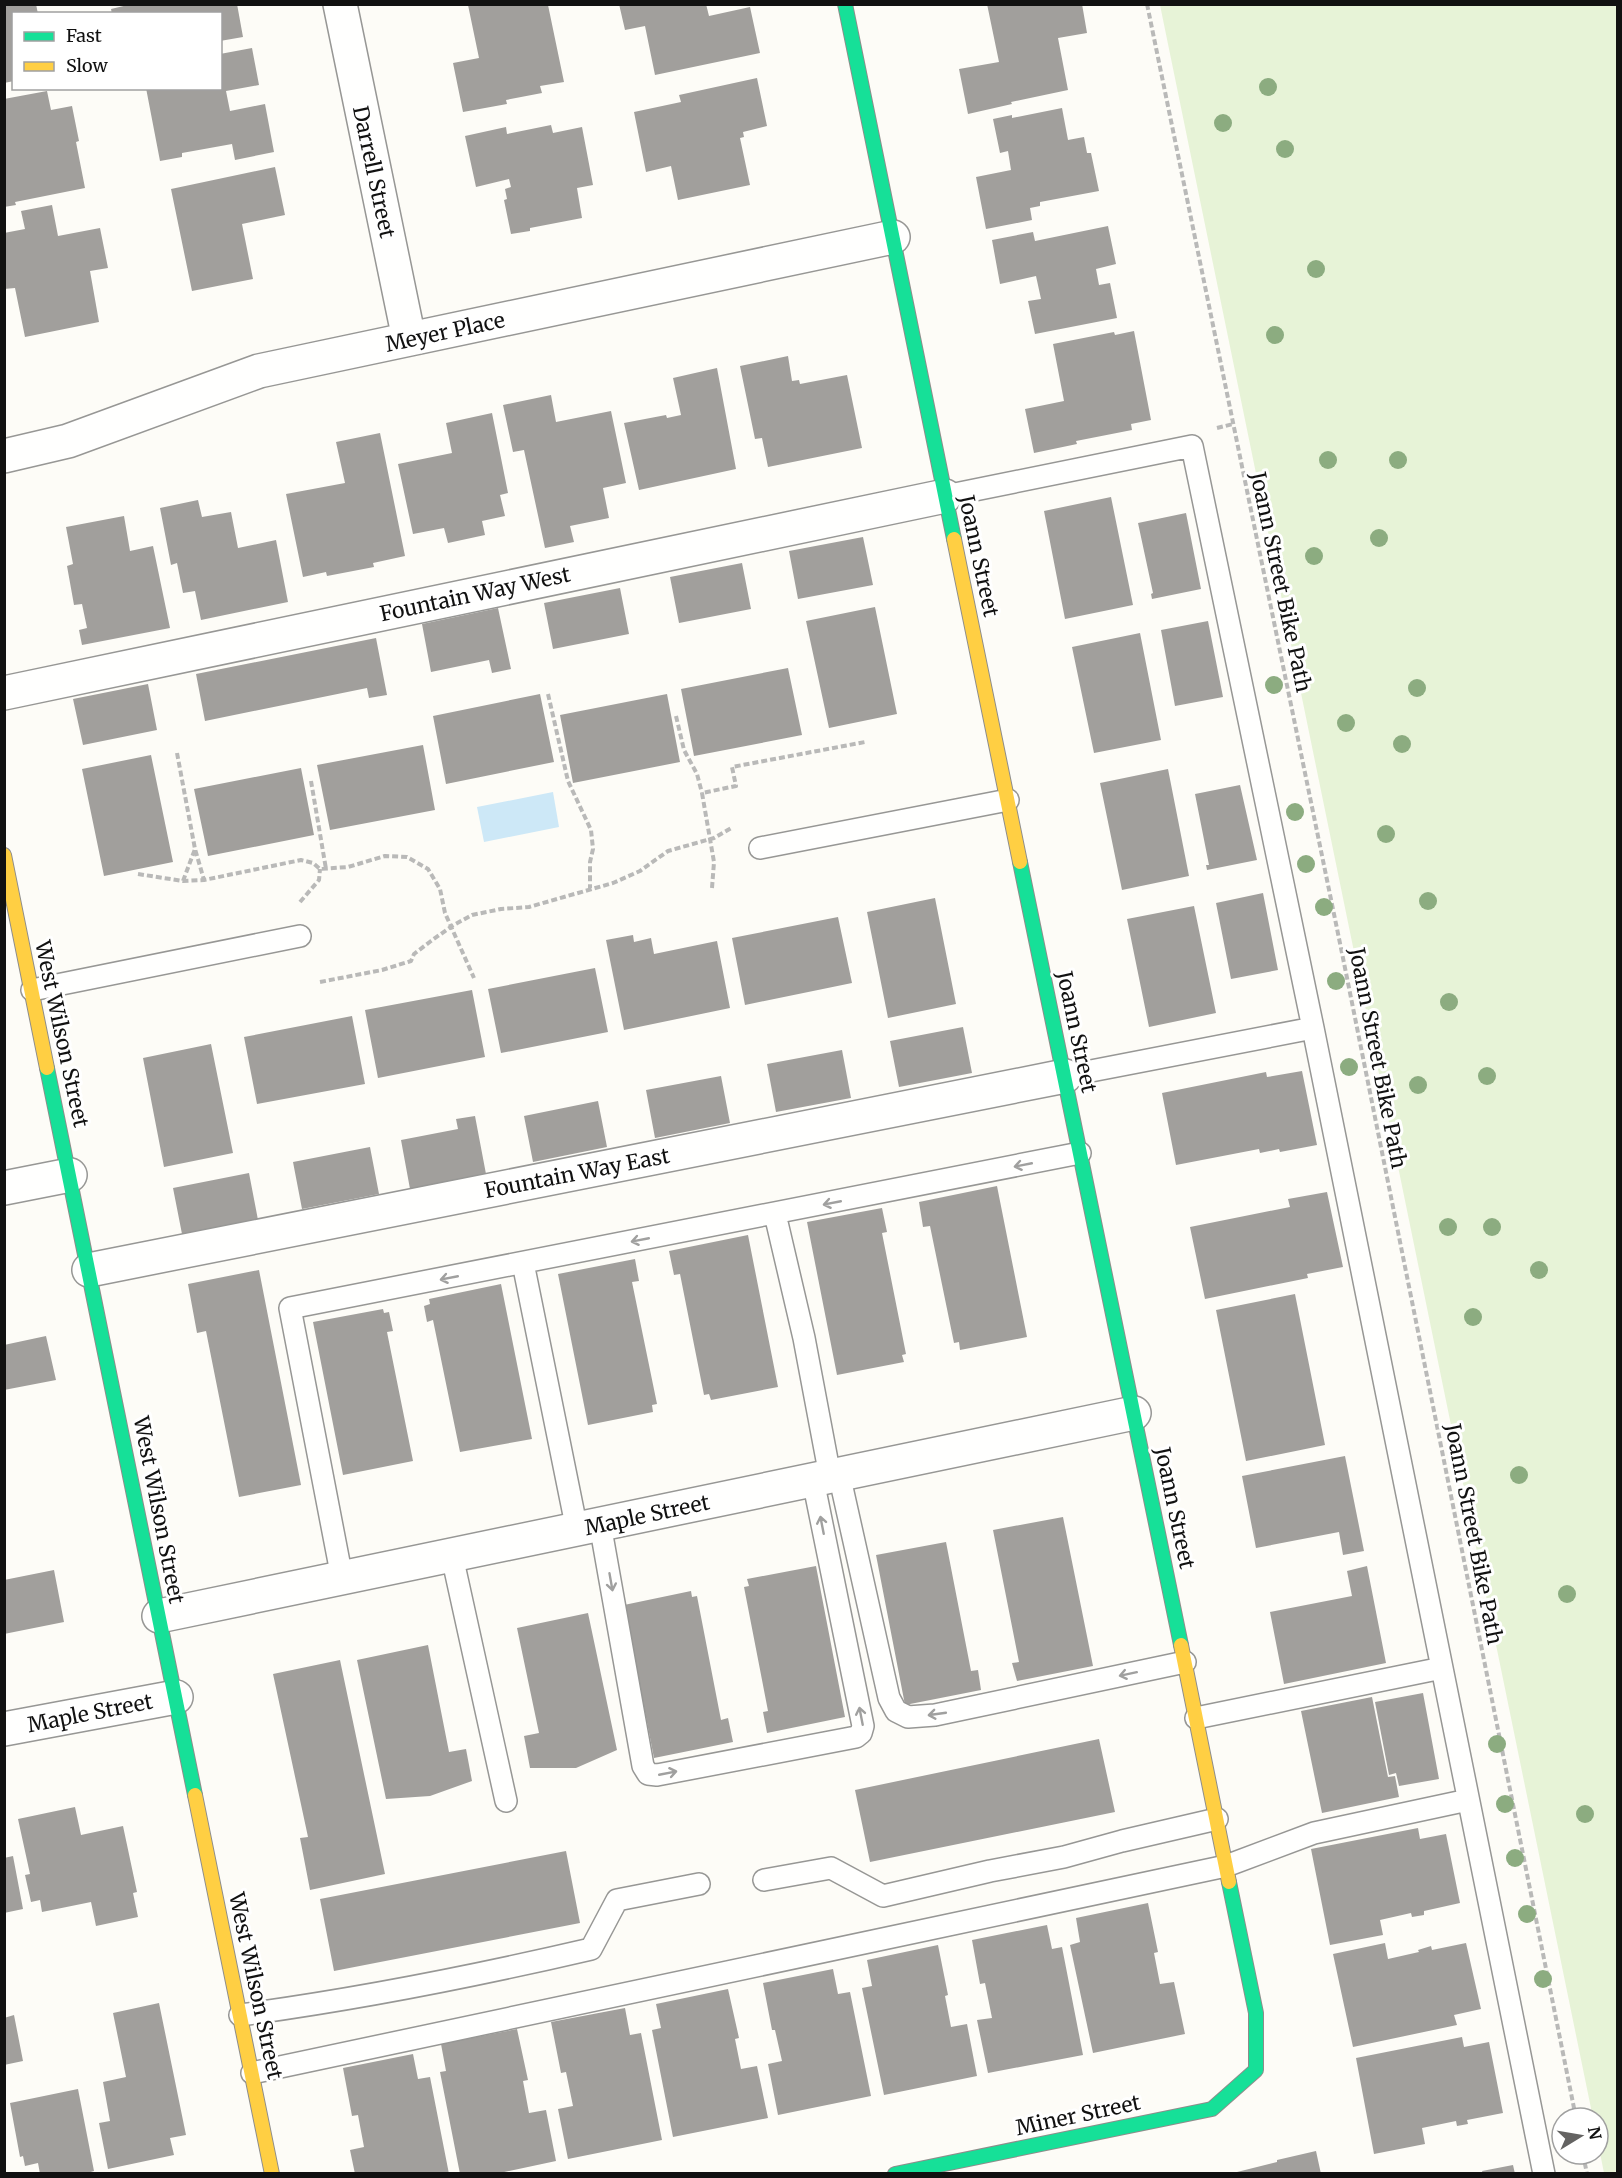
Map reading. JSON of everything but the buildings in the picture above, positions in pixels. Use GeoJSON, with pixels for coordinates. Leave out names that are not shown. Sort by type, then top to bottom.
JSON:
{"type":"FeatureCollection","features":[{"type":"Feature","properties":{"kind":"street","name":"Darrell Street"},"geometry":{"type":"LineString","coordinates":[[340,4],[409,339]]}},
{"type":"Feature","properties":{"kind":"street","name":"Joann Street"},"geometry":{"type":"LineString","coordinates":[[845,4],[1256,2013],[1256,2070]]}},
{"type":"Feature","properties":{"kind":"street","name":"Meyer Place"},"geometry":{"type":"LineString","coordinates":[[4,456],[68,441],[259,371],[893,237]]}},
{"type":"Feature","properties":{"kind":"street","name":"Fountain Way West"},"geometry":{"type":"LineString","coordinates":[[4,693],[945,496]]}},
{"type":"Feature","properties":{"kind":"street","name":"West Wilson Street"},"geometry":{"type":"LineString","coordinates":[[4,855],[7,879],[70,1175],[272,2174]]}},
{"type":"Feature","properties":{"kind":"street","name":"Fountain Way East"},"geometry":{"type":"LineString","coordinates":[[89,1270],[1065,1076]]}},
{"type":"Feature","properties":{"kind":"street"},"geometry":{"type":"LineString","coordinates":[[4,1188],[70,1175]]}},
{"type":"Feature","properties":{"kind":"street","name":"Maple Street"},"geometry":{"type":"LineString","coordinates":[[159,1616],[1134,1413]]}},
{"type":"Feature","properties":{"kind":"street","name":"Maple Street"},"geometry":{"type":"LineString","coordinates":[[4,1729],[176,1697]]}},
{"type":"Feature","properties":{"kind":"street","name":"Miner Street"},"geometry":{"type":"LineString","coordinates":[[895,2174],[1212,2109],[1256,2070]]}},
{"type":"Feature","properties":{"kind":"lane"},"geometry":{"type":"LineString","coordinates":[[945,496],[1192,446],[1313,1028],[1544,2174]]}},
{"type":"Feature","properties":{"kind":"lane"},"geometry":{"type":"LineString","coordinates":[[760,848],[1008,800]]}},
{"type":"Feature","properties":{"kind":"lane"},"geometry":{"type":"LineString","coordinates":[[32,990],[300,936]]}},
{"type":"Feature","properties":{"kind":"lane"},"geometry":{"type":"LineString","coordinates":[[1065,1076],[1313,1028]]}},
{"type":"Feature","properties":{"kind":"lane"},"geometry":{"type":"LineString","coordinates":[[342,1578],[290,1308],[1080,1153]]}},
{"type":"Feature","properties":{"kind":"lane"},"geometry":{"type":"LineString","coordinates":[[523,1263],[588,1527],[643,1766],[648,1774],[657,1775],[856,1737],[861,1733],[863,1726],[827,1477],[804,1338],[775,1214]]}},
{"type":"Feature","properties":{"kind":"lane"},"geometry":{"type":"LineString","coordinates":[[827,1477],[889,1698],[896,1711],[908,1716],[935,1715],[1185,1662]]}},
{"type":"Feature","properties":{"kind":"lane"},"geometry":{"type":"LineString","coordinates":[[452,1556],[506,1801]]}},
{"type":"Feature","properties":{"kind":"lane"},"geometry":{"type":"LineString","coordinates":[[1196,1718],[1442,1668]]}},
{"type":"Feature","properties":{"kind":"lane"},"geometry":{"type":"LineString","coordinates":[[252,2073],[1226,1866],[1314,1833],[1468,1800]]}},
{"type":"Feature","properties":{"kind":"lane"},"geometry":{"type":"LineString","coordinates":[[764,1880],[831,1868],[883,1896],[990,1871],[1064,1857],[1217,1819]]}},
{"type":"Feature","properties":{"kind":"lane"},"geometry":{"type":"LineString","coordinates":[[240,2015],[467,1978],[591,1949],[617,1900],[699,1884]]}},
{"type":"Feature","properties":{"kind":"path","name":"Joann Street Bike Path"},"geometry":{"type":"LineString","coordinates":[[1147,4],[1342,953],[1574,2106]]}},
{"type":"Feature","properties":{"kind":"path"},"geometry":{"type":"LineString","coordinates":[[548,694],[568,781],[591,830],[593,849],[590,862],[590,888]]}},
{"type":"Feature","properties":{"kind":"path"},"geometry":{"type":"LineString","coordinates":[[676,716],[684,750],[697,774],[702,793],[714,862],[712,888]]}},
{"type":"Feature","properties":{"kind":"path"},"geometry":{"type":"LineString","coordinates":[[702,793],[736,786],[732,767],[865,742]]}},
{"type":"Feature","properties":{"kind":"path"},"geometry":{"type":"LineString","coordinates":[[177,753],[195,849],[204,880]]}},
{"type":"Feature","properties":{"kind":"path"},"geometry":{"type":"LineString","coordinates":[[311,781],[326,869]]}},
{"type":"Feature","properties":{"kind":"path"},"geometry":{"type":"LineString","coordinates":[[320,982],[382,970],[411,961],[414,954],[452,926],[472,915],[501,909],[529,907],[613,883],[640,871],[668,850],[709,839],[739,824]]}},
{"type":"Feature","properties":{"kind":"path"},"geometry":{"type":"LineString","coordinates":[[183,880],[195,849]]}},
{"type":"Feature","properties":{"kind":"path"},"geometry":{"type":"LineString","coordinates":[[138,874],[183,880],[204,880],[301,860],[313,863],[320,869],[326,869],[348,867],[385,856],[407,857],[428,869],[440,889],[445,913],[474,978]]}},
{"type":"Feature","properties":{"kind":"path"},"geometry":{"type":"LineString","coordinates":[[300,902],[319,880],[320,869]]}},
{"type":"Feature","properties":{"kind":"green space"},"geometry":{"type":"Polygon","coordinates":[[[1160,5],[1617,5],[1617,2173],[1604,2173],[1603,2166],[1610,2166],[1610,2106],[1591,2106],[1160,5]]]}},
{"type":"Feature","properties":{"kind":"water"},"geometry":{"type":"Polygon","coordinates":[[[553,792],[559,827],[484,842],[477,807],[553,792]]]}},
{"type":"Feature","properties":{"kind":"traffic: fast"},"geometry":{"type":"LineString","coordinates":[[845,4],[954,539]]}},
{"type":"Feature","properties":{"kind":"traffic: fast"},"geometry":{"type":"LineString","coordinates":[[1020,862],[1181,1645]]}},
{"type":"Feature","properties":{"kind":"traffic: fast"},"geometry":{"type":"LineString","coordinates":[[47,1068],[195,1795]]}},
{"type":"Feature","properties":{"kind":"traffic: fast"},"geometry":{"type":"LineString","coordinates":[[895,2174],[1212,2109],[1256,2070],[1256,2013],[1229,1882]]}},
{"type":"Feature","properties":{"kind":"traffic: slow"},"geometry":{"type":"LineString","coordinates":[[954,539],[1020,862]]}},
{"type":"Feature","properties":{"kind":"traffic: slow"},"geometry":{"type":"LineString","coordinates":[[4,855],[47,1068]]}},
{"type":"Feature","properties":{"kind":"traffic: slow"},"geometry":{"type":"LineString","coordinates":[[1181,1645],[1229,1882]]}},
{"type":"Feature","properties":{"kind":"traffic: slow"},"geometry":{"type":"LineString","coordinates":[[195,1795],[272,2174]]}}]}
